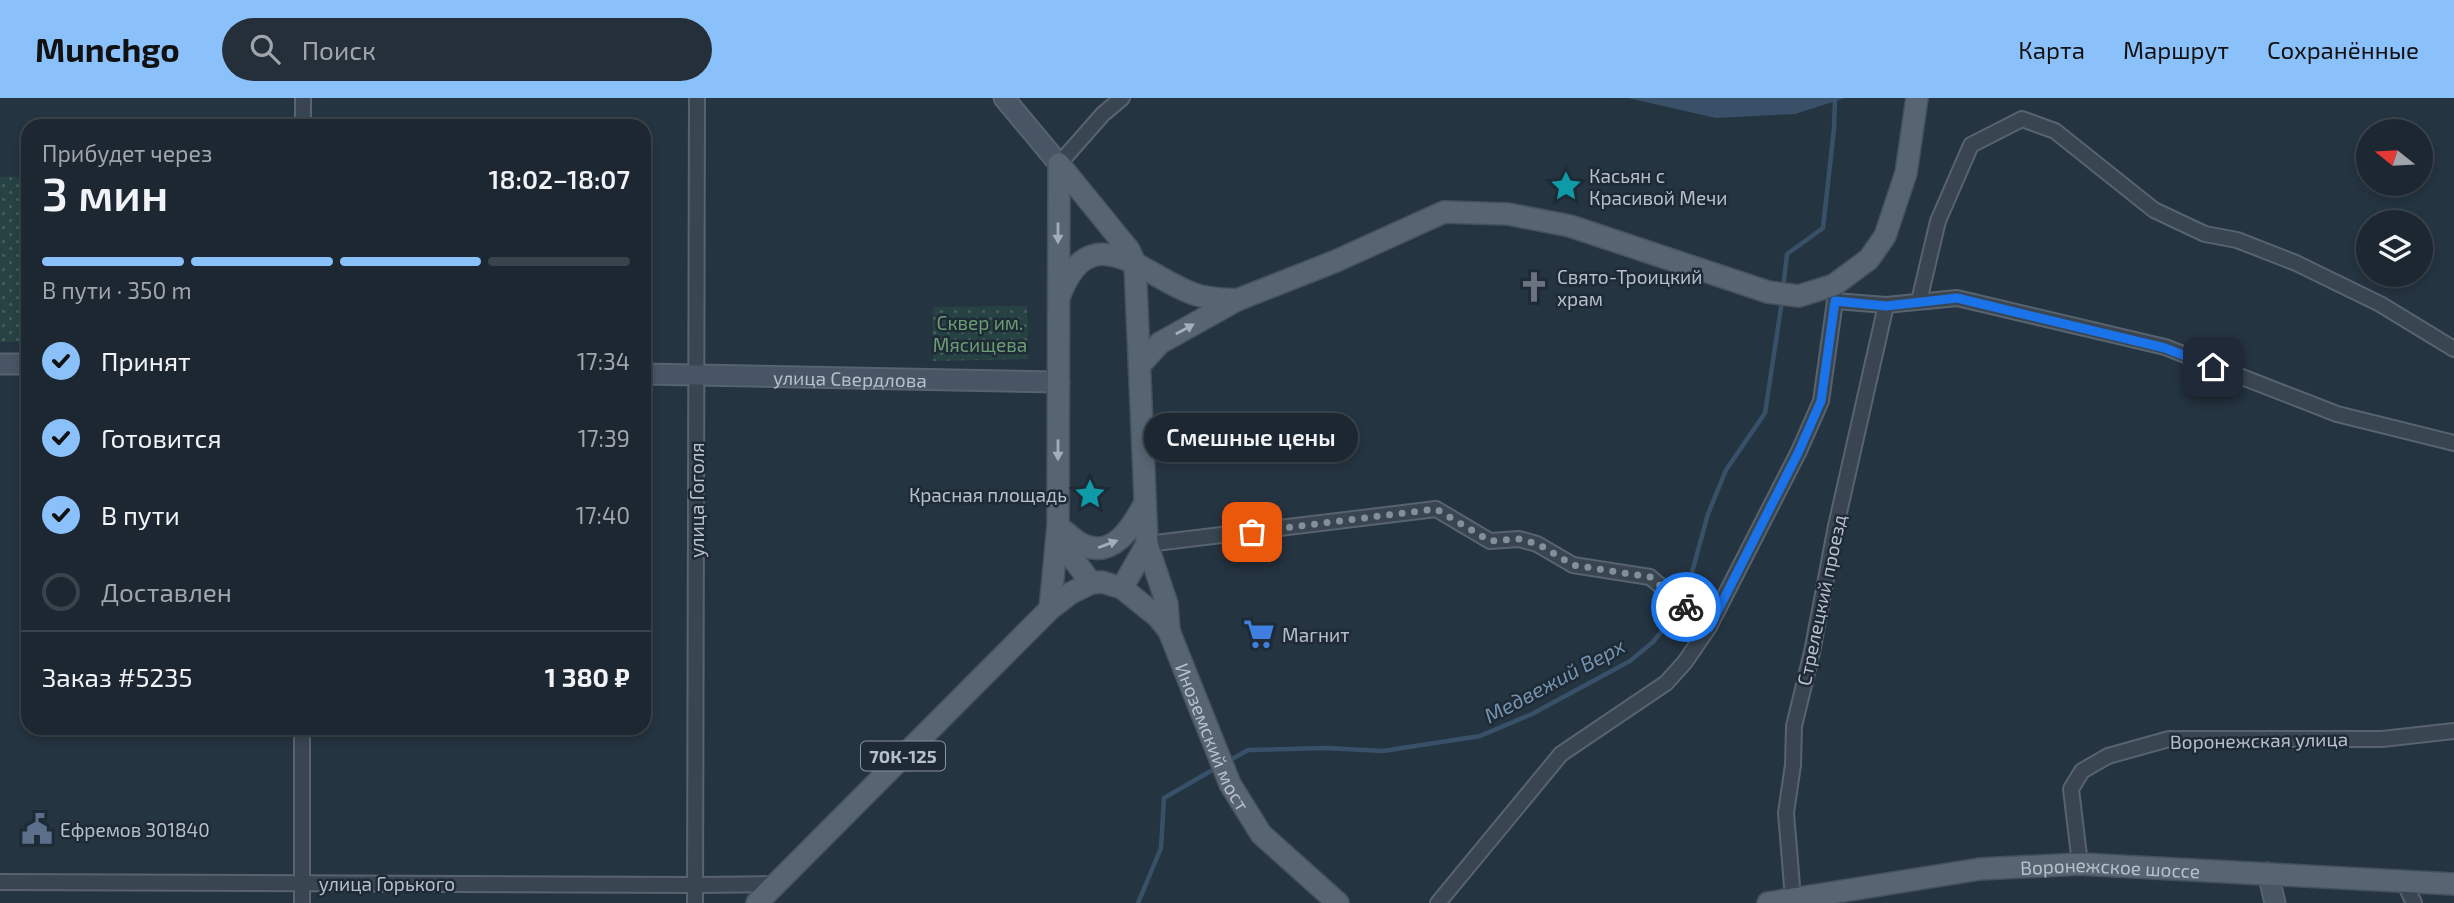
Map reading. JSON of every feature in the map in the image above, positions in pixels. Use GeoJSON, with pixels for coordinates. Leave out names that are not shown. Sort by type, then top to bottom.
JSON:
{"type":"FeatureCollection","features":[{"type":"Feature","properties":{"kind":"main road"},"geometry":{"type":"LineString","coordinates":[[1004,98],[1129,250],[1135,263],[1147,544],[1167,604],[1170,633]]}},
{"type":"Feature","properties":{"kind":"main road"},"geometry":{"type":"LineString","coordinates":[[1140,365],[1160,343],[1237,300],[1335,261],[1444,212],[1508,214],[1570,226],[1768,292],[1800,296],[1834,293],[1869,259],[1885,236],[1906,173],[1917,98]]}},
{"type":"Feature","properties":{"kind":"main road"},"geometry":{"type":"LineString","coordinates":[[1049,609],[1058,526],[1059,164]]}},
{"type":"Feature","properties":{"kind":"main road"},"geometry":{"type":"LineString","coordinates":[[1058,300],[1066,279],[1082,260],[1106,253],[1135,263],[1192,293],[1210,298],[1237,300]]}},
{"type":"Feature","properties":{"kind":"main road"},"geometry":{"type":"LineString","coordinates":[[0,364],[21,365]]}},
{"type":"Feature","properties":{"kind":"main road","name":"улица Свердлова"},"geometry":{"type":"LineString","coordinates":[[651,374],[1059,382]]}},
{"type":"Feature","properties":{"kind":"main road"},"geometry":{"type":"LineString","coordinates":[[1058,526],[1080,543],[1095,549],[1104,548],[1126,534],[1145,503]]}},
{"type":"Feature","properties":{"kind":"main road"},"geometry":{"type":"LineString","coordinates":[[1058,526],[1069,553],[1091,583]]}},
{"type":"Feature","properties":{"kind":"main road"},"geometry":{"type":"LineString","coordinates":[[1122,588],[1147,544]]}},
{"type":"Feature","properties":{"kind":"main road"},"geometry":{"type":"LineString","coordinates":[[1049,609],[1091,583],[1112,583],[1150,610],[1170,633]]}},
{"type":"Feature","properties":{"kind":"main road","name":"70К-125"},"geometry":{"type":"LineString","coordinates":[[757,903],[1049,609]]}},
{"type":"Feature","properties":{"kind":"main road","name":"Иноземский мост"},"geometry":{"type":"LineString","coordinates":[[1170,633],[1230,784],[1261,834],[1338,903]]}},
{"type":"Feature","properties":{"kind":"main road","name":"Воронежское шоссе"},"geometry":{"type":"LineString","coordinates":[[1768,903],[1980,869],[2080,864],[2454,884]]}},
{"type":"Feature","properties":{"kind":"main road"},"geometry":{"type":"LineString","coordinates":[[2269,873],[2275,903]]}},
{"type":"Feature","properties":{"kind":"street"},"geometry":{"type":"LineString","coordinates":[[303,98],[303,119]]}},
{"type":"Feature","properties":{"kind":"street","name":"улица Гоголя"},"geometry":{"type":"LineString","coordinates":[[695,903],[697,98]]}},
{"type":"Feature","properties":{"kind":"street"},"geometry":{"type":"LineString","coordinates":[[1059,164],[1103,114],[1122,98]]}},
{"type":"Feature","properties":{"kind":"street"},"geometry":{"type":"LineString","coordinates":[[1919,301],[1938,221],[1971,145],[2022,119],[2055,131],[2154,210],[2205,234],[2237,240],[2296,263],[2380,304],[2454,349]]}},
{"type":"Feature","properties":{"kind":"street"},"geometry":{"type":"LineString","coordinates":[[1438,903],[1562,754],[1666,683],[1709,628],[1799,451],[1821,401],[1834,293],[1886,306],[1957,298],[2165,348],[2337,414],[2454,443]]}},
{"type":"Feature","properties":{"kind":"street","name":"Стрелецкий проезд"},"geometry":{"type":"LineString","coordinates":[[1793,898],[1786,813],[1793,765],[1794,726],[1886,306]]}},
{"type":"Feature","properties":{"kind":"street"},"geometry":{"type":"LineString","coordinates":[[1147,544],[1436,509],[1490,541],[1519,539],[1538,544],[1573,565],[1650,577],[1709,628]]}},
{"type":"Feature","properties":{"kind":"street","name":"Воронежская улица"},"geometry":{"type":"LineString","coordinates":[[2080,864],[2071,789],[2082,771],[2108,756],[2169,739],[2382,738],[2454,731]]}},
{"type":"Feature","properties":{"kind":"street"},"geometry":{"type":"LineString","coordinates":[[302,735],[302,903]]}},
{"type":"Feature","properties":{"kind":"street"},"geometry":{"type":"LineString","coordinates":[[2403,880],[2414,903]]}},
{"type":"Feature","properties":{"kind":"street","name":"улица Горького"},"geometry":{"type":"LineString","coordinates":[[0,882],[774,884]]}},
{"type":"Feature","properties":{"kind":"green space"},"geometry":{"type":"Polygon","coordinates":[[[0,177],[21,177],[21,342],[0,342],[0,177]]]}},
{"type":"Feature","properties":{"kind":"green space","name":"Сквер им. Мясищева"},"geometry":{"type":"Polygon","coordinates":[[[1027,306],[1028,359],[933,361],[933,307],[1027,306]]]}},
{"type":"Feature","properties":{"kind":"water"},"geometry":{"type":"Polygon","coordinates":[[[1628,98],[1845,98],[1795,114],[1716,118],[1628,98]]]}},
{"type":"Feature","properties":{"kind":"waterway","name":"Медвежий Верх"},"geometry":{"type":"LineString","coordinates":[[1783,289],[1787,254],[1823,228],[1835,98]]}},
{"type":"Feature","properties":{"kind":"waterway","name":"Медвежий Верх"},"geometry":{"type":"LineString","coordinates":[[1227,762],[1248,750],[1326,748],[1383,751],[1480,736],[1532,714],[1630,661],[1653,642],[1683,605],[1708,514],[1726,470],[1765,413],[1782,301]]}},
{"type":"Feature","properties":{"kind":"waterway","name":"Медвежий Верх"},"geometry":{"type":"LineString","coordinates":[[1138,903],[1161,848],[1164,798],[1216,768]]}},
{"type":"Feature","properties":{"kind":"way so far"},"geometry":{"type":"LineString","coordinates":[[1252,532],[1436,509],[1490,541],[1519,539],[1538,544],[1573,565],[1650,577],[1686,607]]}},
{"type":"Feature","properties":{"kind":"place","name":"Касьян с Красивой Мечи"},"geometry":{"type":"Point","coordinates":[1566,186]}},
{"type":"Feature","properties":{"kind":"place","name":"Свято-Троицкий храм"},"geometry":{"type":"Point","coordinates":[1534,287]}},
{"type":"Feature","properties":{"kind":"place","name":"Красная площадь"},"geometry":{"type":"Point","coordinates":[1090,494]}},
{"type":"Feature","properties":{"kind":"place","name":"Смешные цены"},"geometry":{"type":"Point","coordinates":[1252,532]}},
{"type":"Feature","properties":{"kind":"place","name":"Магнит"},"geometry":{"type":"Point","coordinates":[1259,634]}},
{"type":"Feature","properties":{"kind":"place","name":"Ефремов 301840"},"geometry":{"type":"Point","coordinates":[37,829]}},
{"type":"Feature","properties":{"kind":"route"},"geometry":{"type":"LineString","coordinates":[[1686,607],[1709,628],[1799,451],[1821,401],[1835,301],[1886,306],[1957,298],[2165,348],[2213,367]]}}]}
